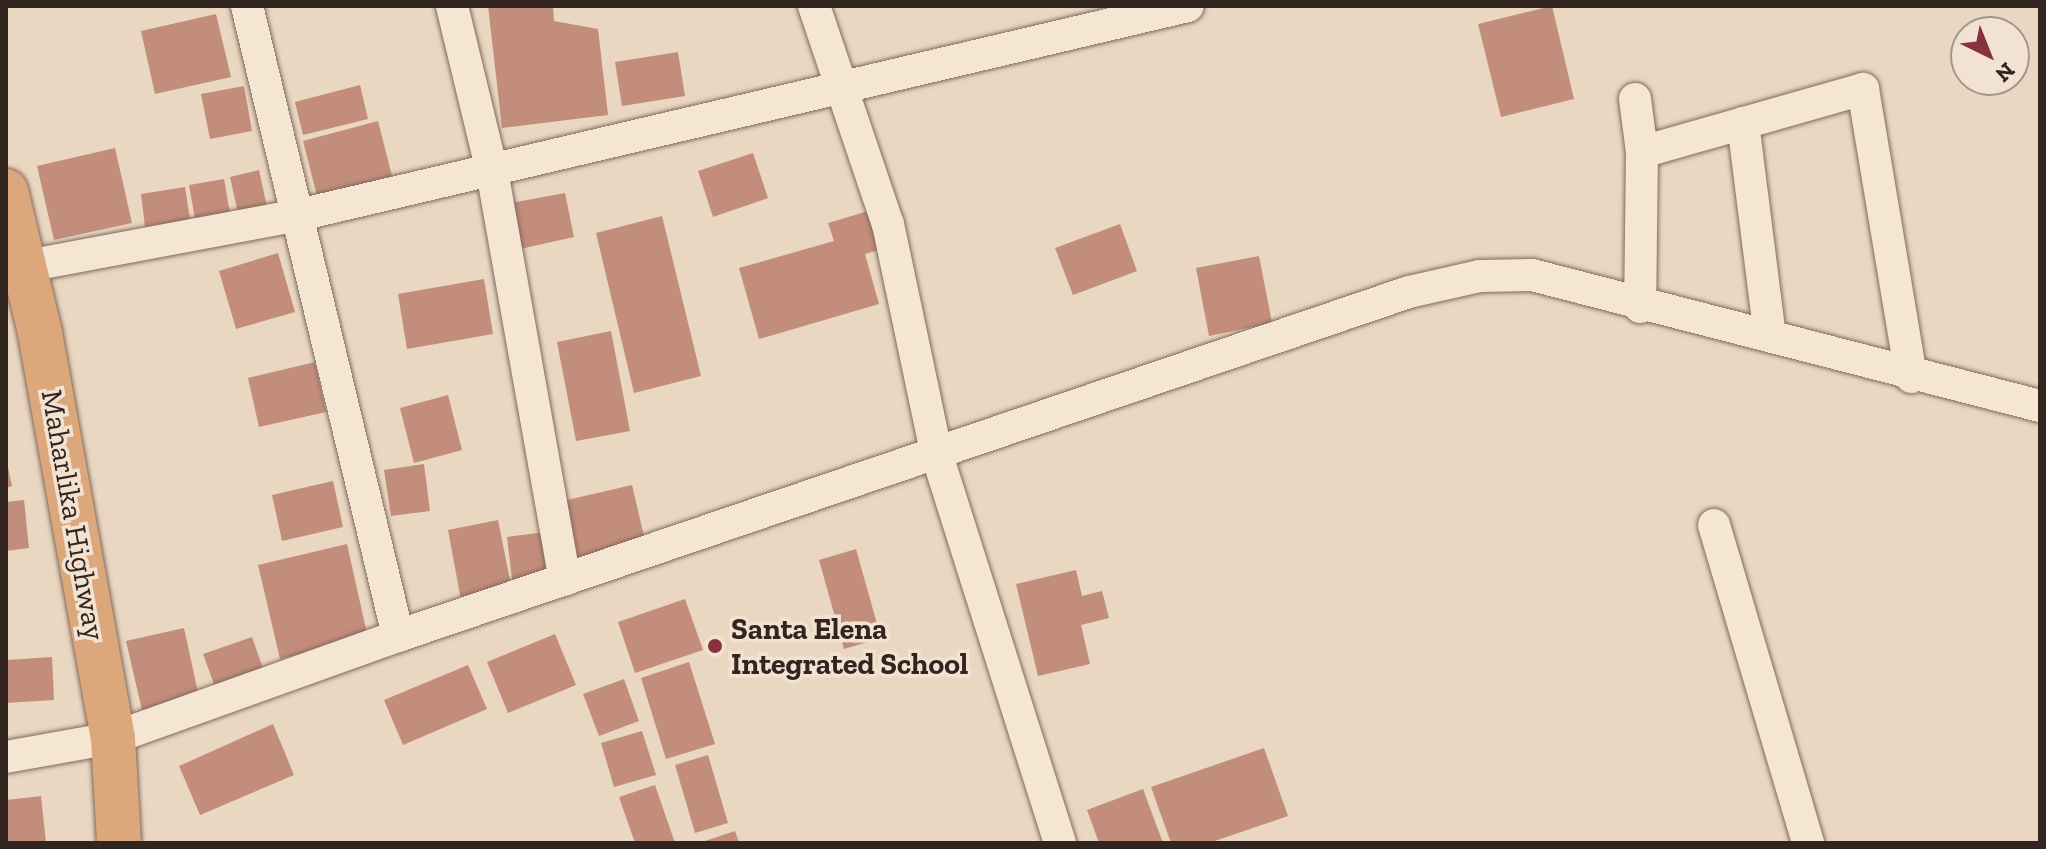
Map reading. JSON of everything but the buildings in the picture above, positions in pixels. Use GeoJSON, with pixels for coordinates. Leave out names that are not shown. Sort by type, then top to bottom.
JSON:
{"type":"FeatureCollection","features":[{"type":"Feature","properties":{"kind":"highway","name":"Maharlika Highway"},"geometry":{"type":"LineString","coordinates":[[6,191],[21,267],[40,333],[113,738],[119,843]]}},
{"type":"Feature","properties":{"kind":"street"},"geometry":{"type":"LineString","coordinates":[[247,6],[398,636]]}},
{"type":"Feature","properties":{"kind":"street"},"geometry":{"type":"LineString","coordinates":[[452,6],[492,171],[565,580]]}},
{"type":"Feature","properties":{"kind":"street"},"geometry":{"type":"LineString","coordinates":[[814,6],[888,224],[936,452],[1060,843]]}},
{"type":"Feature","properties":{"kind":"street"},"geometry":{"type":"LineString","coordinates":[[21,267],[299,215],[492,171],[840,84],[1032,47],[1188,6]]}},
{"type":"Feature","properties":{"kind":"street"},"geometry":{"type":"LineString","coordinates":[[1642,152],[1863,89],[1911,377]]}},
{"type":"Feature","properties":{"kind":"street"},"geometry":{"type":"LineString","coordinates":[[1635,99],[1642,152],[1640,307]]}},
{"type":"Feature","properties":{"kind":"street"},"geometry":{"type":"LineString","coordinates":[[1743,123],[1770,336]]}},
{"type":"Feature","properties":{"kind":"street"},"geometry":{"type":"LineString","coordinates":[[6,757],[113,738],[398,636],[1409,292],[1480,276],[1532,275],[1640,307],[1770,336],[1911,377],[2040,406]]}},
{"type":"Feature","properties":{"kind":"street"},"geometry":{"type":"LineString","coordinates":[[1714,525],[1808,843]]}},
{"type":"Feature","properties":{"kind":"place","name":"Santa Elena Integrated School"},"geometry":{"type":"Point","coordinates":[715,646]}}]}
